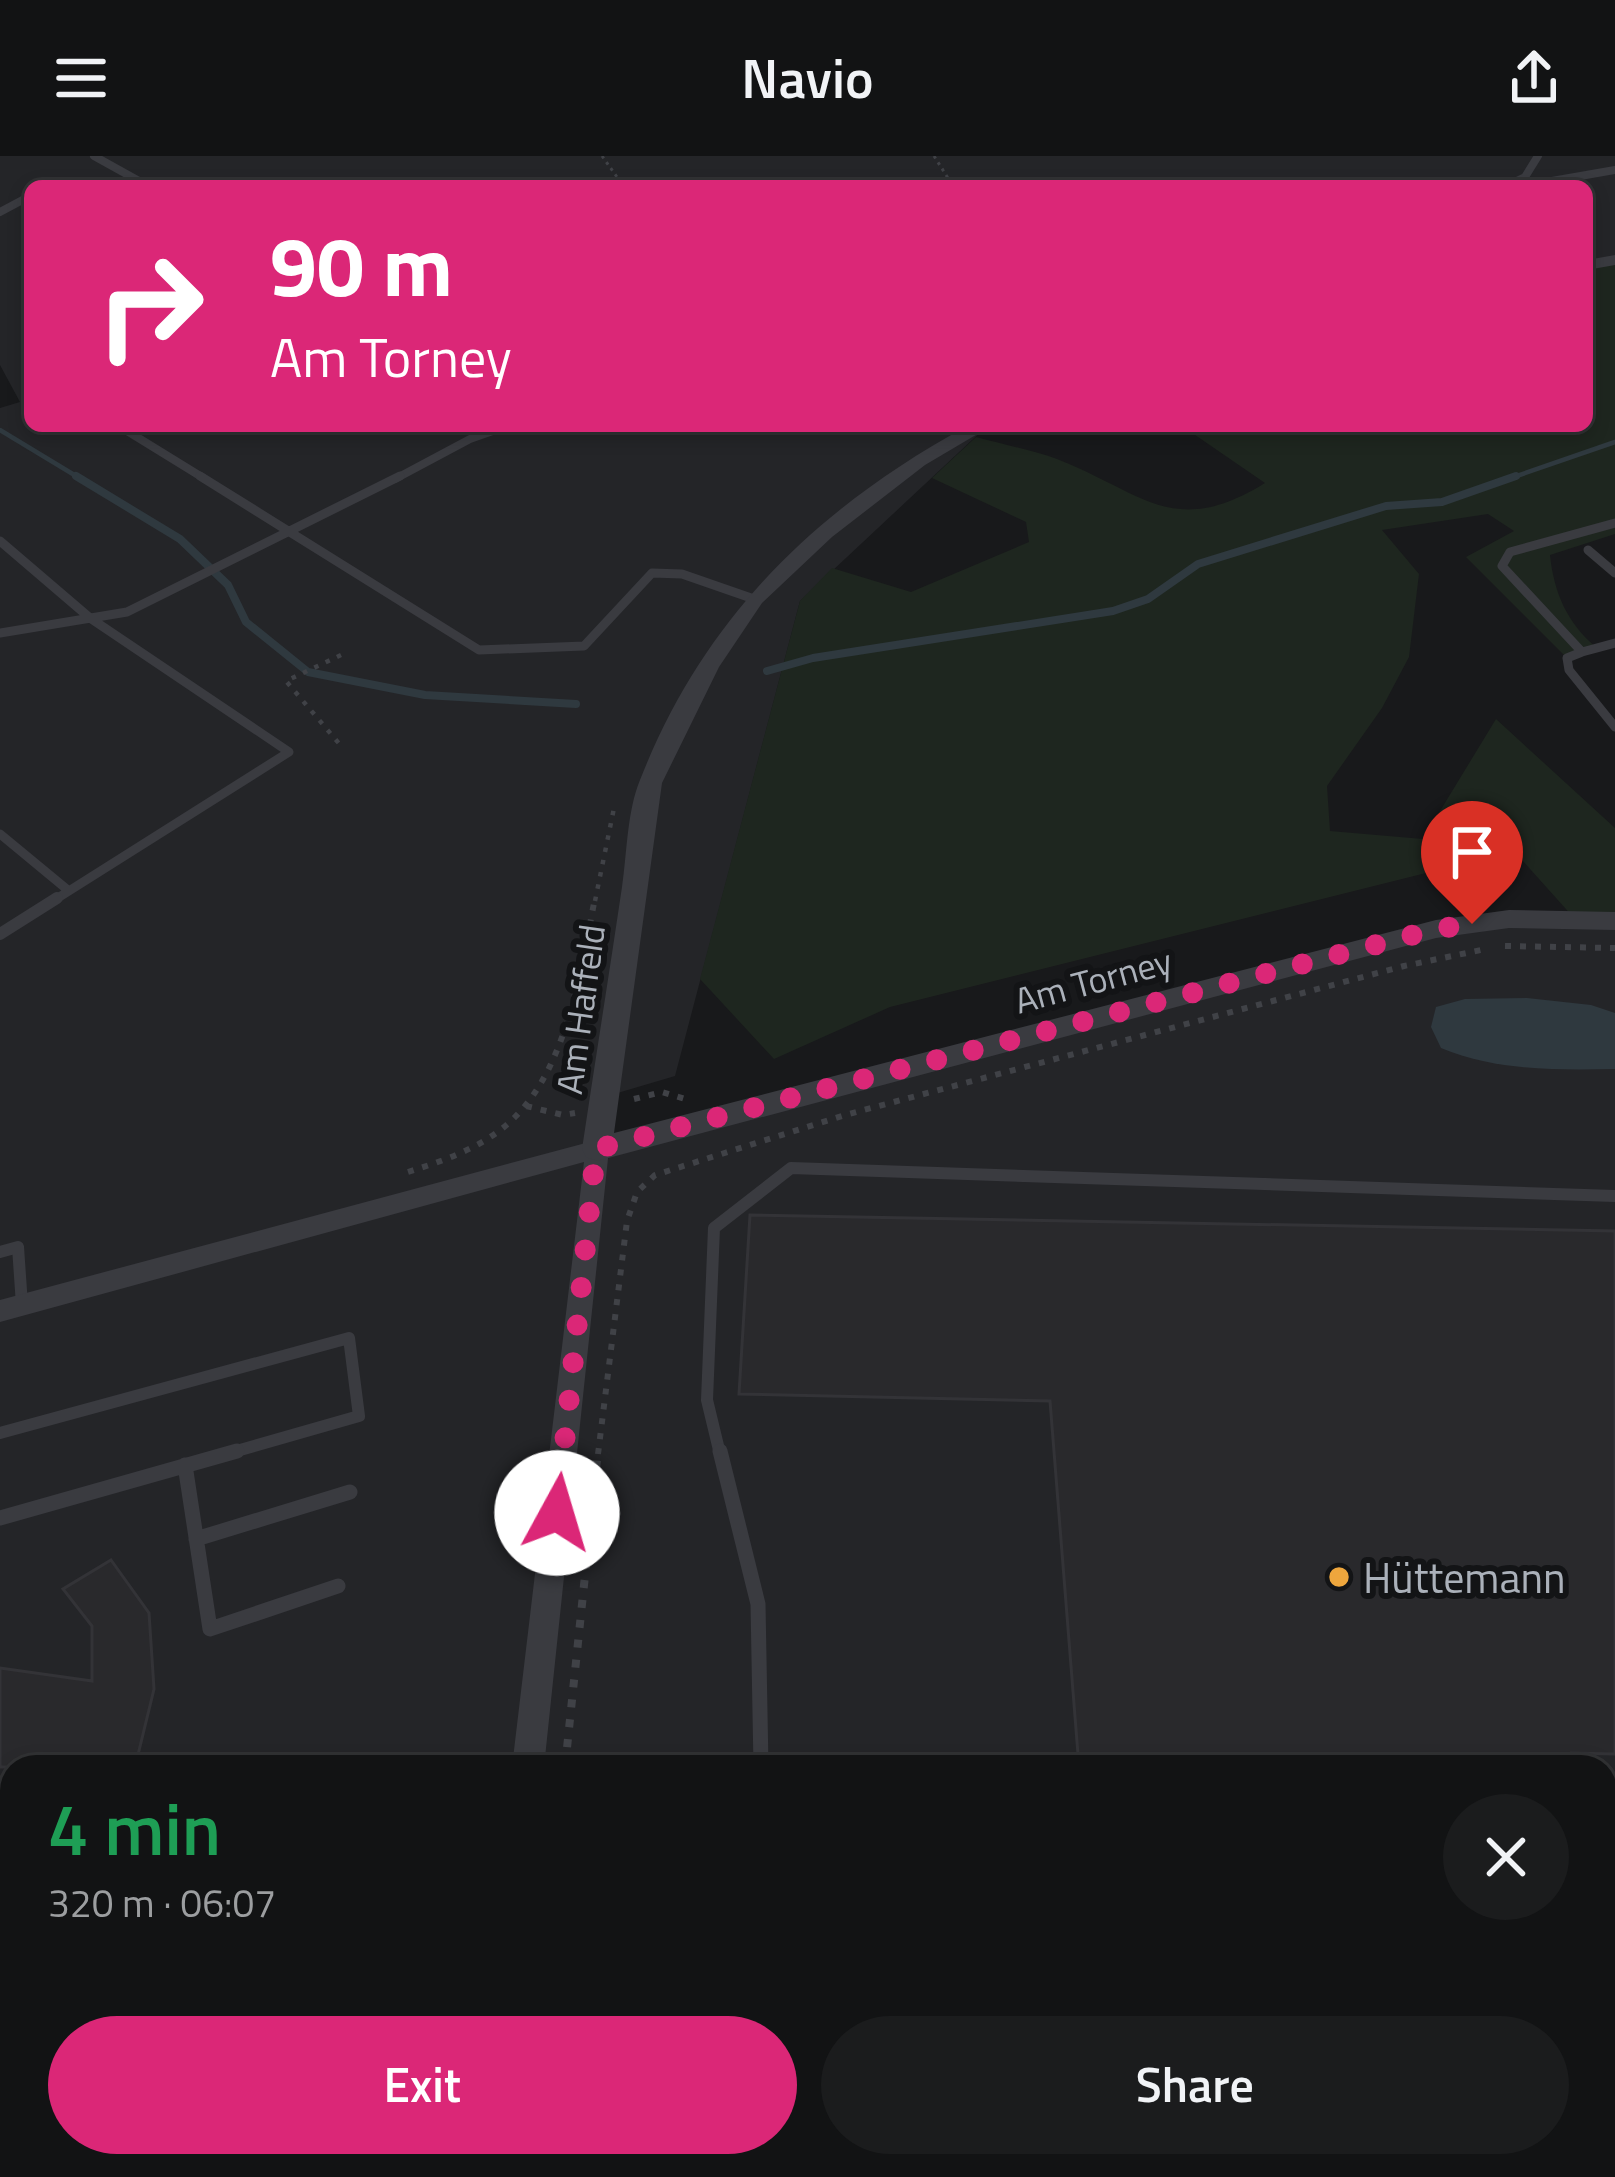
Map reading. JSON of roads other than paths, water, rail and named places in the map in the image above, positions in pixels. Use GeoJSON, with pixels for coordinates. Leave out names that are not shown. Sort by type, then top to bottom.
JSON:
{"type":"FeatureCollection","features":[{"type":"Feature","properties":{"kind":"street","name":"Am Haffeld"},"geometry":{"type":"LineString","coordinates":[[11,1308],[596,1149],[650,783],[708,667],[754,599],[825,533],[918,461],[970,432]]}},
{"type":"Feature","properties":{"kind":"street","name":"Am Torney"},"geometry":{"type":"LineString","coordinates":[[596,1149],[1436,929],[1508,920],[1615,921]]}},
{"type":"Feature","properties":{"kind":"street"},"geometry":{"type":"LineString","coordinates":[[529,1755],[596,1149]]}},
{"type":"Feature","properties":{"kind":"lane"},"geometry":{"type":"LineString","coordinates":[[94,156],[137,180]]}},
{"type":"Feature","properties":{"kind":"lane"},"geometry":{"type":"LineString","coordinates":[[1519,180],[1538,156]]}},
{"type":"Feature","properties":{"kind":"lane"},"geometry":{"type":"LineString","coordinates":[[1558,180],[1615,170]]}},
{"type":"Feature","properties":{"kind":"lane"},"geometry":{"type":"LineString","coordinates":[[129,432],[479,650],[584,646],[652,573],[682,574],[754,599]]}},
{"type":"Feature","properties":{"kind":"lane"},"geometry":{"type":"LineString","coordinates":[[0,633],[127,612],[489,432]]}},
{"type":"Feature","properties":{"kind":"lane"},"geometry":{"type":"LineString","coordinates":[[1582,652],[1502,566],[1510,552],[1615,523]]}},
{"type":"Feature","properties":{"kind":"lane"},"geometry":{"type":"LineString","coordinates":[[0,541],[90,618],[289,752],[0,934]]}},
{"type":"Feature","properties":{"kind":"lane"},"geometry":{"type":"LineString","coordinates":[[1588,550],[1615,573]]}},
{"type":"Feature","properties":{"kind":"lane"},"geometry":{"type":"LineString","coordinates":[[1615,644],[1567,658],[1569,670],[1615,728]]}},
{"type":"Feature","properties":{"kind":"lane"},"geometry":{"type":"LineString","coordinates":[[0,834],[69,891]]}},
{"type":"Feature","properties":{"kind":"lane"},"geometry":{"type":"LineString","coordinates":[[761,1755],[758,1604],[706,1400],[714,1228],[791,1168],[1615,1196]]}},
{"type":"Feature","properties":{"kind":"lane","name":"Am Haffeld"},"geometry":{"type":"LineString","coordinates":[[0,1252],[18,1247],[11,1308]]}},
{"type":"Feature","properties":{"kind":"lane"},"geometry":{"type":"LineString","coordinates":[[0,1433],[349,1338],[358,1416],[0,1518]]}},
{"type":"Feature","properties":{"kind":"lane"},"geometry":{"type":"LineString","coordinates":[[185,1465],[210,1629],[338,1586]]}},
{"type":"Feature","properties":{"kind":"lane"},"geometry":{"type":"LineString","coordinates":[[196,1539],[350,1492]]}},
{"type":"Feature","properties":{"kind":"waterway"},"geometry":{"type":"LineString","coordinates":[[0,430],[81,479]]}},
{"type":"Feature","properties":{"kind":"waterway"},"geometry":{"type":"LineString","coordinates":[[1508,479],[1615,442]]}},
{"type":"Feature","properties":{"kind":"waterway"},"geometry":{"type":"LineString","coordinates":[[76,476],[180,539],[228,585],[246,622],[308,672],[425,695],[576,704]]}},
{"type":"Feature","properties":{"kind":"waterway"},"geometry":{"type":"LineString","coordinates":[[767,671],[813,658],[1113,611],[1148,599],[1198,564],[1386,506],[1442,502],[1516,476]]}},
{"type":"Feature","properties":{"kind":"place","name":"Hüttemann"},"geometry":{"type":"Point","coordinates":[1339,1577]}}]}
